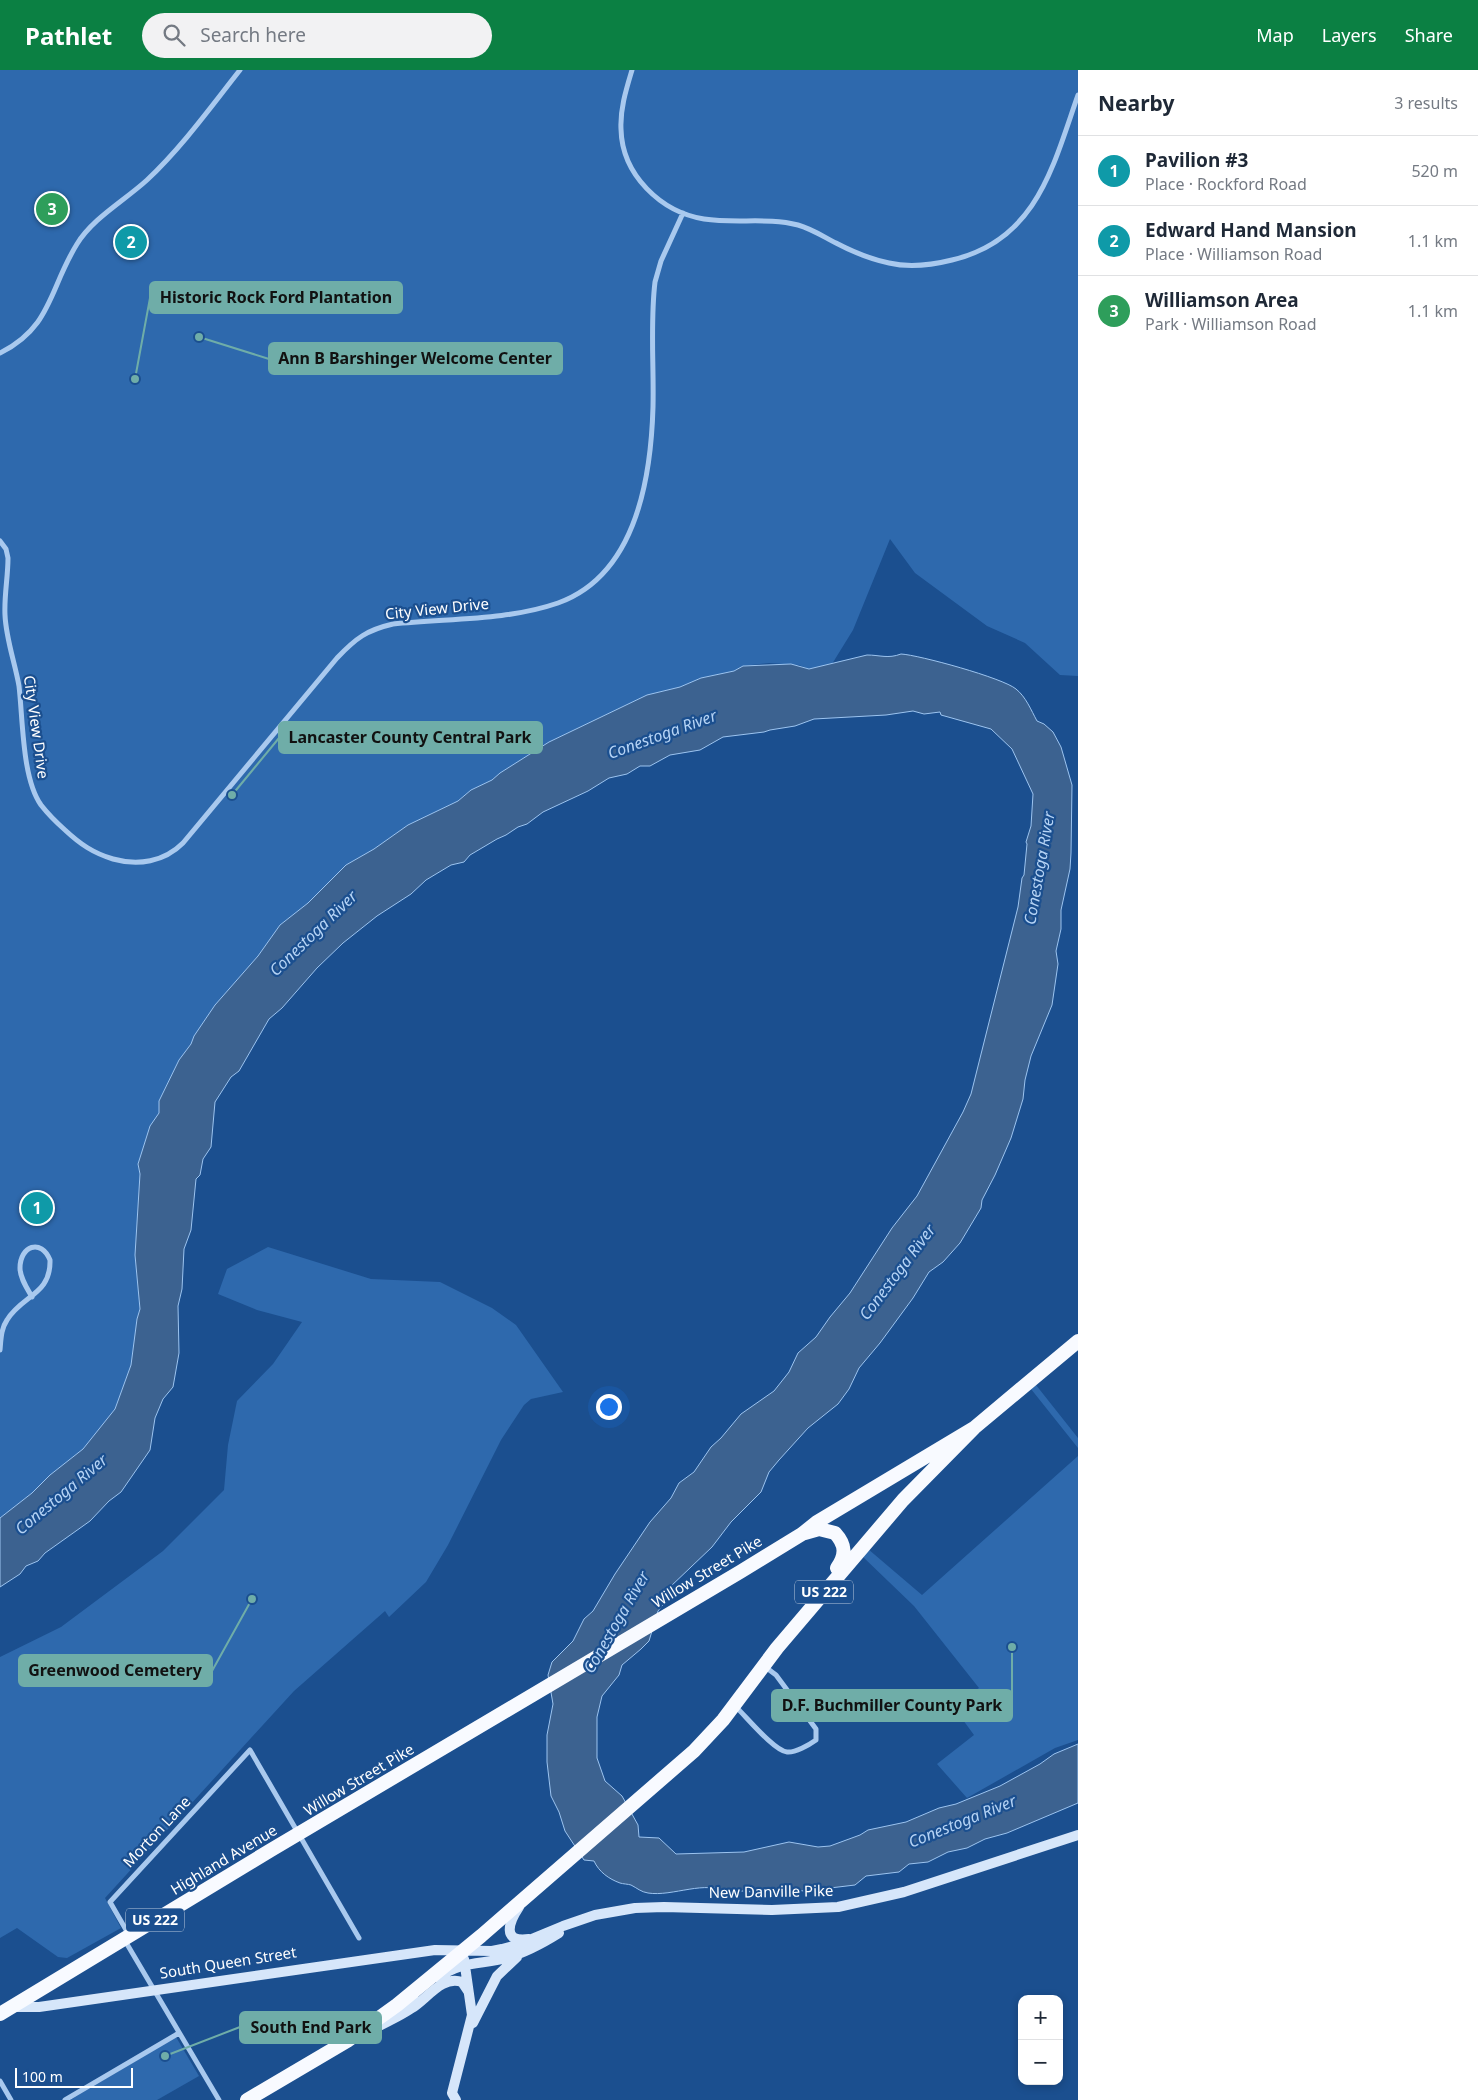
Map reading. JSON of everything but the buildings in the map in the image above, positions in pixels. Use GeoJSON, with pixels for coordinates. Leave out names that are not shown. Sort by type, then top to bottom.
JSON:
{"type":"FeatureCollection","features":[{"type":"Feature","properties":{"kind":"highway","name":"Willow Street Pike"},"geometry":{"type":"LineString","coordinates":[[464,1957],[530,1893],[694,1751],[734,1705],[777,1648],[891,1512],[974,1428],[1078,1341]]}},
{"type":"Feature","properties":{"kind":"highway","name":"Willow Street Pike"},"geometry":{"type":"LineString","coordinates":[[300,1834],[740,1572],[802,1534],[816,1522],[974,1428]]}},
{"type":"Feature","properties":{"kind":"highway"},"geometry":{"type":"LineString","coordinates":[[777,1648],[781,1638],[834,1573],[844,1555],[843,1544],[835,1533],[819,1530],[802,1534]]}},
{"type":"Feature","properties":{"kind":"highway","name":"Highland Avenue"},"geometry":{"type":"LineString","coordinates":[[6,2011],[300,1834]]}},
{"type":"Feature","properties":{"kind":"highway","name":"US 222"},"geometry":{"type":"LineString","coordinates":[[247,2100],[347,2041],[464,1957]]}},
{"type":"Feature","properties":{"kind":"main road","name":"New Danville Pike"},"geometry":{"type":"LineString","coordinates":[[464,1957],[517,1945],[595,1915],[635,1908],[772,1910],[838,1907],[904,1892],[1078,1835]]}},
{"type":"Feature","properties":{"kind":"main road"},"geometry":{"type":"LineString","coordinates":[[530,1893],[514,1916],[508,1929],[519,1940],[532,1939]]}},
{"type":"Feature","properties":{"kind":"main road","name":"New Danville Pike"},"geometry":{"type":"LineString","coordinates":[[464,1957],[507,1958],[536,1946],[576,1922]]}},
{"type":"Feature","properties":{"kind":"main road","name":"South Queen Street"},"geometry":{"type":"LineString","coordinates":[[6,2011],[435,1950],[464,1957]]}},
{"type":"Feature","properties":{"kind":"main road"},"geometry":{"type":"LineString","coordinates":[[468,2036],[497,1976],[522,1953]]}},
{"type":"Feature","properties":{"kind":"main road"},"geometry":{"type":"LineString","coordinates":[[454,2097],[472,2015],[464,1957]]}},
{"type":"Feature","properties":{"kind":"main road"},"geometry":{"type":"LineString","coordinates":[[395,2017],[464,1957]]}},
{"type":"Feature","properties":{"kind":"main road"},"geometry":{"type":"LineString","coordinates":[[347,2041],[411,2009],[440,1986],[451,1981],[462,1982],[470,1997]]}},
{"type":"Feature","properties":{"kind":"street"},"geometry":{"type":"LineString","coordinates":[[0,353],[23,340],[36,326],[67,262],[84,234],[130,196],[169,158],[240,70]]}},
{"type":"Feature","properties":{"kind":"street"},"geometry":{"type":"LineString","coordinates":[[632,70],[621,114],[624,148],[634,172],[646,189],[658,200],[683,213],[706,219],[778,221],[801,226],[867,257],[895,265],[923,266],[961,258],[987,246],[1004,235],[1016,224],[1034,204],[1051,173],[1078,94]]}},
{"type":"Feature","properties":{"kind":"street","name":"City View Drive"},"geometry":{"type":"LineString","coordinates":[[0,541],[6,549],[8,558],[6,624],[19,685],[30,779],[38,800],[51,817],[91,852],[117,860],[134,862],[152,861],[166,857],[183,843],[337,658],[357,638],[377,627],[393,624],[493,616],[537,609],[574,596],[600,576],[625,540],[634,521],[643,491],[652,422],[656,282],[661,261],[683,213]]}},
{"type":"Feature","properties":{"kind":"street"},"geometry":{"type":"LineString","coordinates":[[0,1350],[2,1328],[6,1321],[12,1312],[32,1297],[43,1287],[50,1267],[48,1254],[35,1246],[26,1250],[20,1267],[22,1277],[32,1297]]}},
{"type":"Feature","properties":{"kind":"street"},"geometry":{"type":"LineString","coordinates":[[734,1705],[772,1744],[782,1751],[789,1753],[816,1740],[816,1729],[776,1675],[764,1665]]}},
{"type":"Feature","properties":{"kind":"street","name":"Morton Lane"},"geometry":{"type":"LineString","coordinates":[[127,1937],[110,1902],[250,1750],[300,1834]]}},
{"type":"Feature","properties":{"kind":"street"},"geometry":{"type":"LineString","coordinates":[[300,1834],[360,1938]]}},
{"type":"Feature","properties":{"kind":"street"},"geometry":{"type":"LineString","coordinates":[[127,1937],[154,1990],[219,2100]]}},
{"type":"Feature","properties":{"kind":"street"},"geometry":{"type":"LineString","coordinates":[[65,2100],[179,2032]]}},
{"type":"Feature","properties":{"kind":"street"},"geometry":{"type":"LineString","coordinates":[[0,2081],[11,2100]]}},
{"type":"Feature","properties":{"kind":"shaded area"},"geometry":{"type":"Polygon","coordinates":[[[0,70],[1078,70],[1078,676],[1060,675],[1025,643],[987,626],[915,573],[890,539],[853,630],[832,664],[809,669],[799,665],[769,663],[743,666],[734,671],[701,678],[680,687],[647,695],[549,742],[492,780],[471,790],[458,801],[408,825],[374,849],[346,865],[308,903],[280,925],[258,956],[215,1005],[179,1060],[159,1101],[159,1113],[138,1164],[140,1174],[135,1255],[140,1309],[131,1365],[115,1409],[83,1449],[0,1518],[0,70]]]}},
{"type":"Feature","properties":{"kind":"shaded area"},"geometry":{"type":"Polygon","coordinates":[[[268,1247],[371,1279],[440,1282],[492,1308],[516,1325],[563,1392],[531,1399],[524,1405],[501,1440],[448,1545],[426,1582],[389,1617],[385,1611],[294,1691],[105,1898],[121,1928],[67,1958],[58,1957],[17,1928],[0,1938],[0,1657],[61,1627],[163,1551],[224,1490],[228,1445],[237,1401],[273,1364],[302,1322],[257,1310],[218,1294],[227,1269],[268,1247]]]}},
{"type":"Feature","properties":{"kind":"shaded area"},"geometry":{"type":"Polygon","coordinates":[[[1036,1385],[1078,1438],[1078,1448],[1031,1389],[1036,1385]]]}},
{"type":"Feature","properties":{"kind":"shaded area"},"geometry":{"type":"Polygon","coordinates":[[[1078,1456],[1078,1740],[1055,1748],[967,1798],[937,1764],[974,1735],[952,1705],[979,1688],[914,1606],[862,1556],[868,1549],[922,1595],[1078,1456]]]}},
{"type":"Feature","properties":{"kind":"shaded area"},"geometry":{"type":"Polygon","coordinates":[[[176,2037],[199,2076],[157,2100],[70,2100],[176,2037]]]}},
{"type":"Feature","properties":{"kind":"water","name":"Conestoga River"},"geometry":{"type":"Polygon","coordinates":[[[901,654],[925,658],[1008,684],[1023,696],[1037,721],[1053,732],[1061,747],[1072,785],[1071,853],[1070,869],[1061,910],[1061,929],[1056,951],[1058,964],[1052,1005],[1031,1056],[1025,1080],[1023,1099],[1011,1138],[982,1200],[981,1208],[960,1243],[943,1262],[929,1272],[913,1298],[859,1368],[849,1389],[838,1404],[808,1428],[769,1472],[761,1492],[731,1522],[712,1547],[670,1587],[665,1602],[658,1611],[649,1641],[622,1665],[619,1675],[602,1696],[597,1717],[597,1758],[605,1781],[622,1796],[638,1825],[639,1837],[659,1838],[676,1854],[744,1852],[789,1842],[818,1847],[830,1846],[860,1835],[868,1830],[906,1822],[1000,1786],[1054,1754],[1078,1744],[1078,1803],[1007,1833],[985,1839],[967,1848],[948,1852],[928,1862],[909,1864],[899,1872],[866,1876],[855,1885],[805,1891],[791,1890],[786,1895],[742,1891],[728,1893],[710,1888],[658,1894],[641,1891],[631,1885],[616,1881],[602,1872],[594,1861],[584,1860],[565,1831],[551,1796],[547,1762],[547,1735],[553,1704],[548,1675],[552,1662],[573,1641],[584,1619],[593,1611],[615,1574],[650,1522],[671,1498],[679,1483],[694,1472],[711,1447],[741,1414],[774,1391],[789,1372],[798,1353],[816,1337],[850,1293],[892,1228],[917,1196],[971,1094],[1018,907],[1024,875],[1026,842],[1031,826],[1033,794],[1012,749],[991,729],[941,715],[940,712],[924,714],[913,711],[886,715],[814,719],[795,726],[723,737],[700,750],[670,755],[650,766],[640,766],[627,774],[609,778],[588,791],[543,812],[527,824],[518,827],[470,855],[464,862],[451,865],[426,880],[411,894],[377,916],[343,943],[317,968],[282,1008],[269,1019],[239,1071],[231,1077],[215,1102],[211,1147],[203,1159],[200,1175],[196,1179],[191,1230],[184,1249],[182,1289],[178,1306],[179,1353],[173,1387],[163,1399],[155,1418],[150,1450],[121,1492],[109,1501],[90,1521],[45,1553],[38,1561],[26,1566],[20,1574],[0,1587],[0,1518],[83,1449],[115,1409],[131,1365],[140,1309],[135,1255],[140,1174],[138,1164],[150,1126],[159,1113],[159,1101],[179,1060],[215,1005],[258,956],[280,925],[308,903],[346,865],[374,849],[408,825],[458,801],[471,790],[492,780],[549,742],[647,695],[680,687],[701,678],[734,671],[743,666],[791,664],[809,669],[867,655],[888,657],[901,654]]]}},
{"type":"Feature","properties":{"kind":"place","name":"Williamson Area"},"geometry":{"type":"Point","coordinates":[52,209]}},
{"type":"Feature","properties":{"kind":"place","name":"Edward Hand Mansion"},"geometry":{"type":"Point","coordinates":[131,242]}},
{"type":"Feature","properties":{"kind":"place","name":"Ann B Barshinger Welcome Center"},"geometry":{"type":"Point","coordinates":[199,337]}},
{"type":"Feature","properties":{"kind":"place","name":"Historic Rock Ford Plantation"},"geometry":{"type":"Point","coordinates":[135,379]}},
{"type":"Feature","properties":{"kind":"place","name":"Lancaster County Central Park"},"geometry":{"type":"Point","coordinates":[232,795]}},
{"type":"Feature","properties":{"kind":"place","name":"Pavilion #3"},"geometry":{"type":"Point","coordinates":[37,1208]}},
{"type":"Feature","properties":{"kind":"place","name":"Greenwood Cemetery"},"geometry":{"type":"Point","coordinates":[252,1599]}},
{"type":"Feature","properties":{"kind":"place","name":"D.F. Buchmiller County Park"},"geometry":{"type":"Point","coordinates":[1012,1647]}},
{"type":"Feature","properties":{"kind":"place","name":"South End Park"},"geometry":{"type":"Point","coordinates":[165,2056]}}]}
